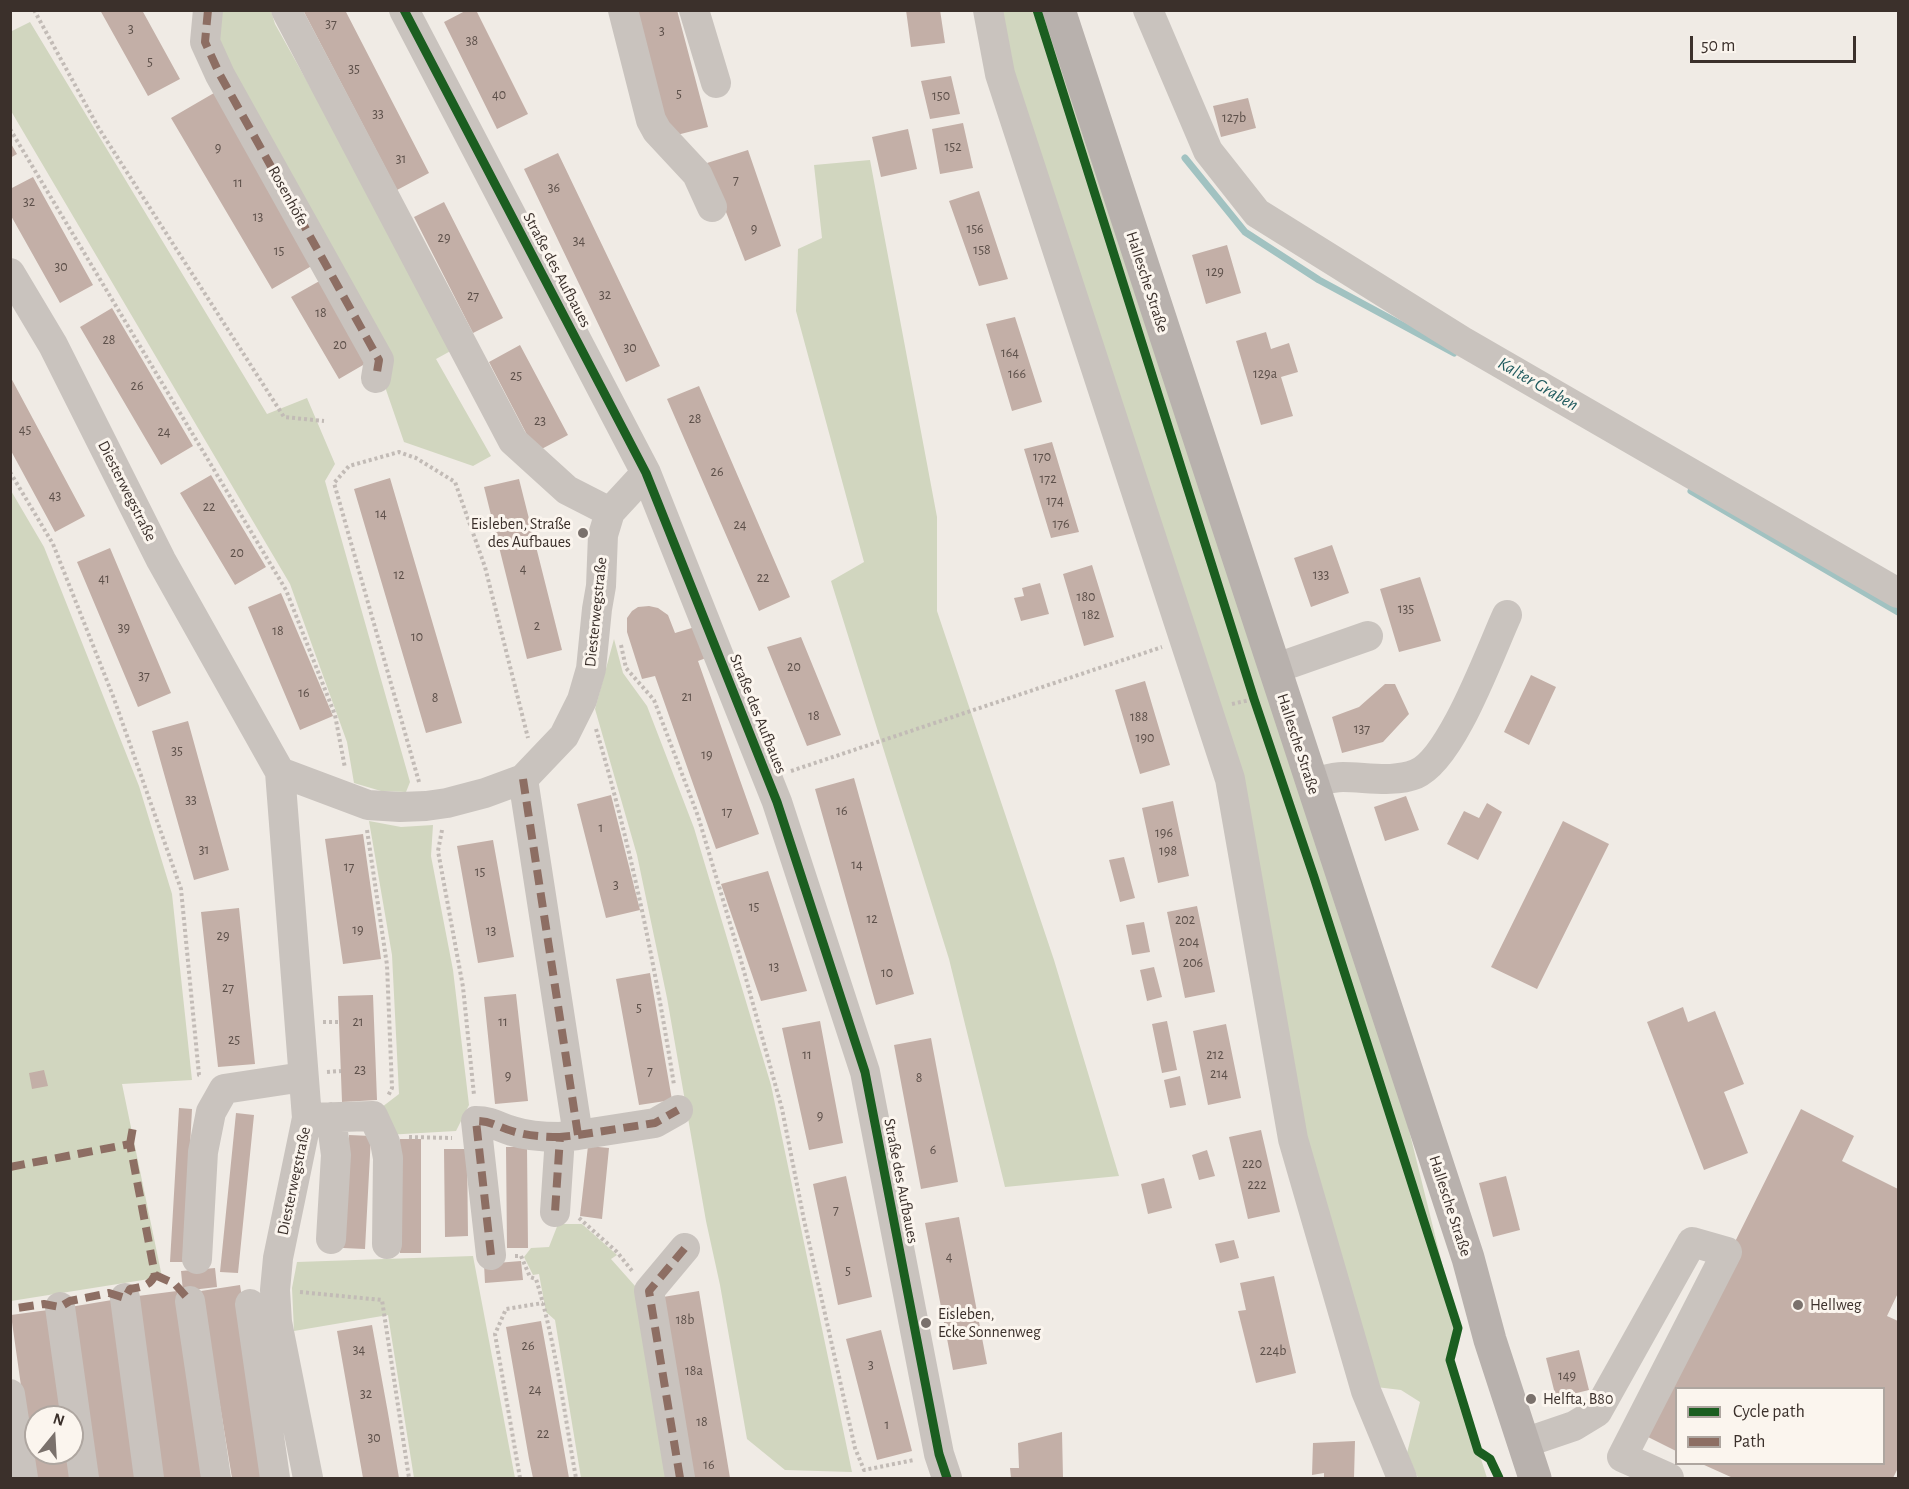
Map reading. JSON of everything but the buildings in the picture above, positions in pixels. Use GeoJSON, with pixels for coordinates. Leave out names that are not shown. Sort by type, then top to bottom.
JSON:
{"type":"FeatureCollection","features":[{"type":"Feature","properties":{"kind":"main road","name":"Hallesche Straße"},"geometry":{"type":"LineString","coordinates":[[1059,10],[1262,679],[1311,783],[1467,1258],[1490,1340],[1535,1479]]}},
{"type":"Feature","properties":{"kind":"street","name":"Rosenhöfe"},"geometry":{"type":"LineString","coordinates":[[208,10],[205,42],[220,75],[379,360],[376,378]]}},
{"type":"Feature","properties":{"kind":"street"},"geometry":{"type":"LineString","coordinates":[[286,10],[513,441],[567,490],[610,512]]}},
{"type":"Feature","properties":{"kind":"street","name":"Straße des Aufbaues"},"geometry":{"type":"LineString","coordinates":[[404,10],[646,473],[781,813],[865,1072],[943,1466]]}},
{"type":"Feature","properties":{"kind":"street"},"geometry":{"type":"LineString","coordinates":[[623,10],[651,120],[657,130],[697,174],[712,207]]}},
{"type":"Feature","properties":{"kind":"street"},"geometry":{"type":"LineString","coordinates":[[694,10],[716,83]]}},
{"type":"Feature","properties":{"kind":"street"},"geometry":{"type":"LineString","coordinates":[[988,10],[1000,74],[1230,778],[1293,1139],[1366,1391],[1402,1479]]}},
{"type":"Feature","properties":{"kind":"street"},"geometry":{"type":"LineString","coordinates":[[1148,10],[1208,151],[1257,213],[1462,341],[1899,593]]}},
{"type":"Feature","properties":{"kind":"street","name":"Diesterwegstraße"},"geometry":{"type":"LineString","coordinates":[[10,273],[20,312],[53,345],[161,560],[280,772],[303,1077],[319,1118],[278,1258],[262,1297],[277,1322],[308,1479]]}},
{"type":"Feature","properties":{"kind":"street","name":"Diesterwegstraße"},"geometry":{"type":"LineString","coordinates":[[280,772],[368,805],[400,807],[436,805],[485,794],[529,773],[564,736],[582,700],[591,669],[601,586],[603,535],[610,512],[646,473]]}},
{"type":"Feature","properties":{"kind":"street"},"geometry":{"type":"LineString","coordinates":[[1311,783],[1341,777],[1395,778],[1416,774],[1430,764],[1447,746],[1462,717],[1507,615]]}},
{"type":"Feature","properties":{"kind":"street"},"geometry":{"type":"LineString","coordinates":[[1262,679],[1368,636]]}},
{"type":"Feature","properties":{"kind":"street"},"geometry":{"type":"LineString","coordinates":[[529,773],[569,1136],[555,1212]]}},
{"type":"Feature","properties":{"kind":"street"},"geometry":{"type":"LineString","coordinates":[[197,1259],[203,1152],[211,1112],[224,1089],[303,1077]]}},
{"type":"Feature","properties":{"kind":"street"},"geometry":{"type":"LineString","coordinates":[[491,1255],[476,1129],[490,1121],[513,1131],[546,1137],[569,1136],[656,1123],[678,1110]]}},
{"type":"Feature","properties":{"kind":"street"},"geometry":{"type":"LineString","coordinates":[[319,1118],[379,1129],[388,1158],[387,1244]]}},
{"type":"Feature","properties":{"kind":"street"},"geometry":{"type":"LineString","coordinates":[[319,1118],[336,1155],[331,1239]]}},
{"type":"Feature","properties":{"kind":"street"},"geometry":{"type":"LineString","coordinates":[[1524,1443],[1574,1426],[1597,1412],[1692,1242],[1727,1252],[1622,1457],[1669,1479]]}},
{"type":"Feature","properties":{"kind":"street"},"geometry":{"type":"LineString","coordinates":[[680,1479],[648,1291],[685,1248]]}},
{"type":"Feature","properties":{"kind":"street"},"geometry":{"type":"LineString","coordinates":[[262,1297],[275,1479]]}},
{"type":"Feature","properties":{"kind":"street"},"geometry":{"type":"LineString","coordinates":[[125,1298],[149,1479]]}},
{"type":"Feature","properties":{"kind":"street"},"geometry":{"type":"LineString","coordinates":[[190,1301],[216,1479]]}},
{"type":"Feature","properties":{"kind":"street"},"geometry":{"type":"LineString","coordinates":[[60,1307],[84,1479]]}},
{"type":"Feature","properties":{"kind":"street"},"geometry":{"type":"LineString","coordinates":[[10,1394],[23,1479]]}},
{"type":"Feature","properties":{"kind":"path"},"geometry":{"type":"LineString","coordinates":[[34,10],[98,127],[284,417],[324,421]]}},
{"type":"Feature","properties":{"kind":"path"},"geometry":{"type":"LineString","coordinates":[[10,129],[286,590],[335,715],[347,782],[362,802],[387,965],[392,1088],[379,1129],[397,1136],[476,1129],[463,987],[438,850],[436,805],[334,483],[349,466],[399,452],[416,458],[455,482],[485,567],[529,773]]}},
{"type":"Feature","properties":{"kind":"path"},"geometry":{"type":"LineString","coordinates":[[10,472],[53,544],[113,696],[181,889],[199,1075],[224,1089]]}},
{"type":"Feature","properties":{"kind":"path"},"geometry":{"type":"LineString","coordinates":[[619,634],[626,668],[654,700],[698,816],[740,957],[782,1109],[804,1220],[855,1448],[864,1470],[943,1466]]}},
{"type":"Feature","properties":{"kind":"path"},"geometry":{"type":"LineString","coordinates":[[768,779],[1184,640]]}},
{"type":"Feature","properties":{"kind":"path"},"geometry":{"type":"LineString","coordinates":[[1258,710],[1262,679]]}},
{"type":"Feature","properties":{"kind":"path"},"geometry":{"type":"LineString","coordinates":[[582,700],[592,715],[617,801],[660,996],[678,1110]]}},
{"type":"Feature","properties":{"kind":"path"},"geometry":{"type":"LineString","coordinates":[[555,1212],[581,1219],[617,1252],[648,1291]]}},
{"type":"Feature","properties":{"kind":"path"},"geometry":{"type":"LineString","coordinates":[[491,1255],[521,1256],[530,1277],[536,1279],[549,1326],[576,1479]]}},
{"type":"Feature","properties":{"kind":"path"},"geometry":{"type":"LineString","coordinates":[[262,1297],[382,1300],[410,1479]]}},
{"type":"Feature","properties":{"kind":"path"},"geometry":{"type":"LineString","coordinates":[[520,1479],[495,1334],[506,1308],[543,1303]]}},
{"type":"Feature","properties":{"kind":"green space"},"geometry":{"type":"Polygon","coordinates":[[[220,11],[271,11],[275,24],[456,348],[436,359],[491,456],[473,466],[404,442],[383,381],[224,61],[216,29],[220,11]]]}},
{"type":"Feature","properties":{"kind":"green space"},"geometry":{"type":"Polygon","coordinates":[[[998,11],[1047,11],[1406,1118],[1458,1328],[1450,1360],[1487,1478],[1418,1478],[1407,1453],[1420,1402],[1401,1390],[1376,1387],[1309,1171],[1241,776],[1004,45],[998,11]]]}},
{"type":"Feature","properties":{"kind":"green space"},"geometry":{"type":"Polygon","coordinates":[[[30,22],[267,414],[307,398],[335,464],[325,481],[410,782],[406,792],[381,791],[354,783],[347,742],[290,584],[11,111],[10,32],[30,22]]]}},
{"type":"Feature","properties":{"kind":"green space"},"geometry":{"type":"Polygon","coordinates":[[[870,160],[937,517],[937,611],[1054,960],[1119,1176],[1005,1187],[949,959],[831,581],[864,562],[796,311],[798,249],[822,238],[814,165],[870,160]]]}},
{"type":"Feature","properties":{"kind":"green space"},"geometry":{"type":"Polygon","coordinates":[[[10,489],[44,547],[139,786],[172,894],[192,1080],[122,1084],[162,1277],[11,1301],[10,489]]]}},
{"type":"Feature","properties":{"kind":"green space"},"geometry":{"type":"Polygon","coordinates":[[[614,639],[623,673],[647,706],[694,828],[771,1085],[852,1472],[785,1470],[747,1439],[667,998],[637,855],[595,709],[614,639]]]}},
{"type":"Feature","properties":{"kind":"green space"},"geometry":{"type":"Polygon","coordinates":[[[369,821],[401,827],[433,825],[431,856],[453,970],[469,1105],[456,1131],[386,1135],[382,1107],[399,1094],[392,955],[369,821]]]}},
{"type":"Feature","properties":{"kind":"green space"},"geometry":{"type":"Polygon","coordinates":[[[558,1224],[582,1224],[617,1255],[611,1259],[643,1295],[672,1478],[581,1478],[555,1320],[546,1312],[539,1274],[533,1275],[524,1257],[531,1248],[549,1247],[558,1224]]]}},
{"type":"Feature","properties":{"kind":"green space"},"geometry":{"type":"Polygon","coordinates":[[[473,1256],[515,1478],[414,1478],[388,1315],[294,1331],[292,1288],[297,1262],[473,1256]]]}},
{"type":"Feature","properties":{"kind":"waterway","name":"Kalter Graben"},"geometry":{"type":"LineString","coordinates":[[1185,158],[1245,232],[1319,280],[1454,353]]}},
{"type":"Feature","properties":{"kind":"waterway","name":"Kalter Graben"},"geometry":{"type":"LineString","coordinates":[[1691,491],[1898,612]]}},
{"type":"Feature","properties":{"kind":"marked path"},"geometry":{"type":"LineString","coordinates":[[208,10],[205,42],[220,75],[379,360],[376,378]]}},
{"type":"Feature","properties":{"kind":"marked path"},"geometry":{"type":"LineString","coordinates":[[523,779],[578,1135],[560,1137],[555,1212]]}},
{"type":"Feature","properties":{"kind":"marked path"},"geometry":{"type":"LineString","coordinates":[[578,1135],[655,1123],[678,1110]]}},
{"type":"Feature","properties":{"kind":"marked path"},"geometry":{"type":"LineString","coordinates":[[491,1255],[476,1121],[491,1123],[524,1134],[560,1137]]}},
{"type":"Feature","properties":{"kind":"marked path"},"geometry":{"type":"LineString","coordinates":[[130,1144],[133,1127]]}},
{"type":"Feature","properties":{"kind":"marked path"},"geometry":{"type":"LineString","coordinates":[[10,1167],[130,1144],[155,1275],[148,1284],[130,1289],[125,1298],[109,1293],[70,1301],[60,1307],[44,1304],[10,1309]]}},
{"type":"Feature","properties":{"kind":"marked path"},"geometry":{"type":"LineString","coordinates":[[680,1478],[649,1291],[685,1248]]}},
{"type":"Feature","properties":{"kind":"marked path"},"geometry":{"type":"LineString","coordinates":[[155,1275],[175,1284],[190,1301]]}},
{"type":"Feature","properties":{"kind":"cycle path"},"geometry":{"type":"LineString","coordinates":[[404,10],[646,473],[777,802],[865,1072],[939,1454],[947,1478]]}},
{"type":"Feature","properties":{"kind":"cycle path"},"geometry":{"type":"LineString","coordinates":[[1037,10],[1254,699],[1314,877],[1458,1328],[1450,1360],[1478,1451],[1490,1459],[1499,1478]]}},
{"type":"Feature","properties":{"kind":"place","name":"Eisleben, Straße des Aufbaues"},"geometry":{"type":"Point","coordinates":[583,533]}},
{"type":"Feature","properties":{"kind":"place","name":"Hellweg"},"geometry":{"type":"Point","coordinates":[1798,1305]}},
{"type":"Feature","properties":{"kind":"place","name":"Eisleben, Ecke Sonnenweg"},"geometry":{"type":"Point","coordinates":[926,1323]}},
{"type":"Feature","properties":{"kind":"place","name":"Helfta, B80"},"geometry":{"type":"Point","coordinates":[1531,1399]}}]}
